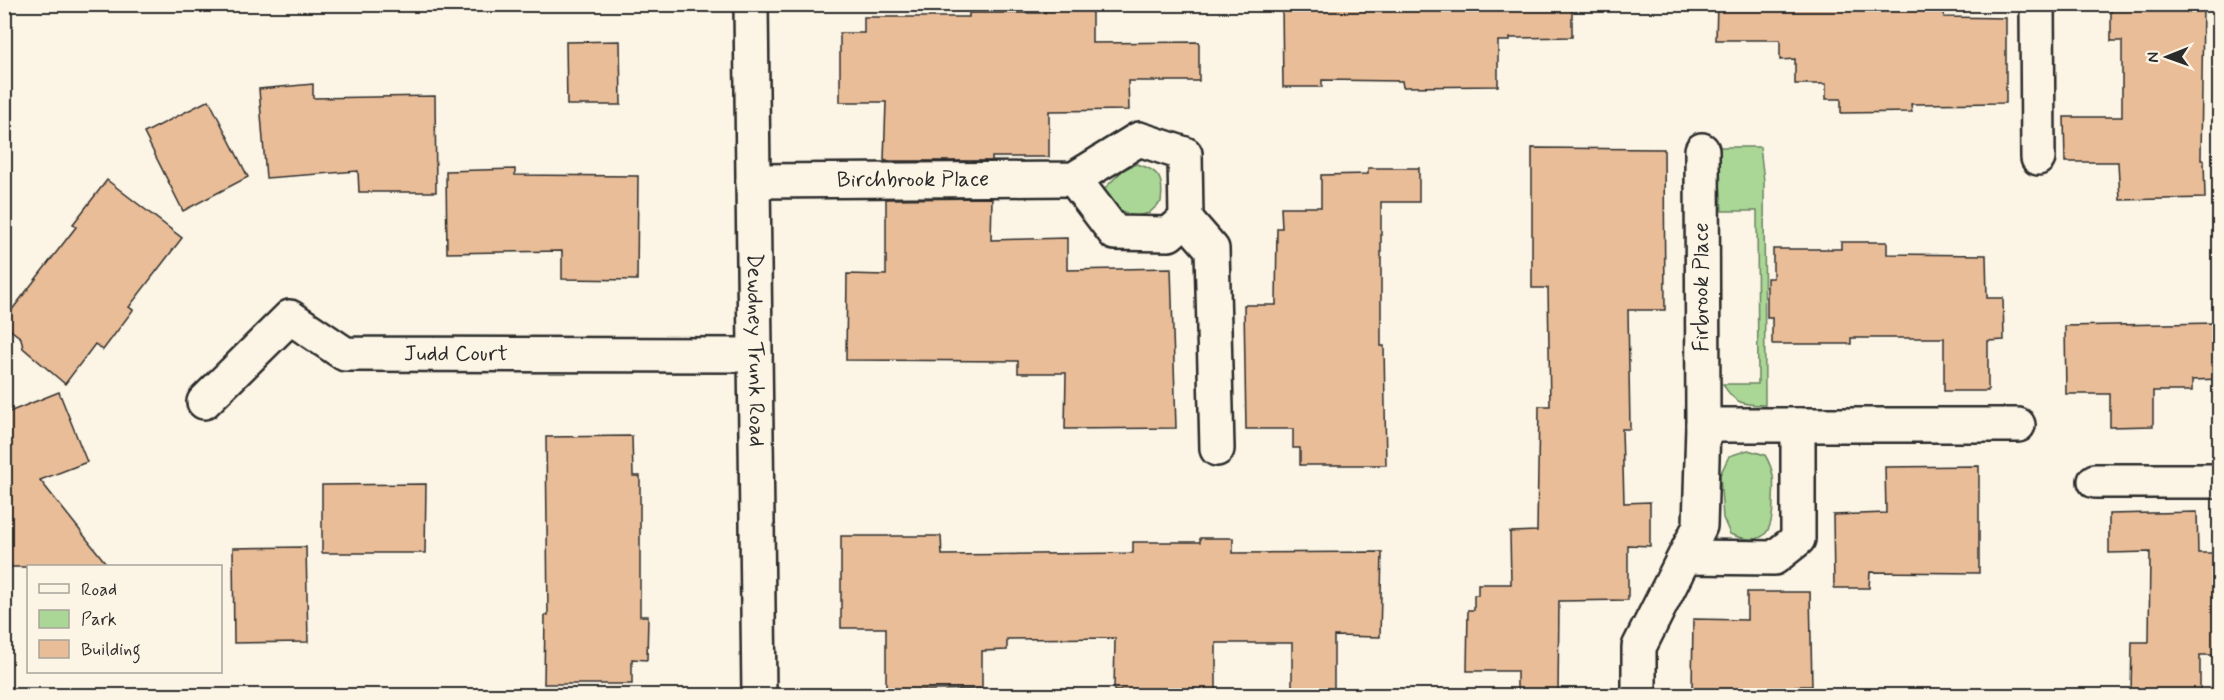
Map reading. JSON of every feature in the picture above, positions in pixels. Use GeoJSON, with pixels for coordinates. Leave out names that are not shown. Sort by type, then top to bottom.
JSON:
{"type":"FeatureCollection","features":[{"type":"Feature","properties":{"kind":"street","name":"Dewdney Trunk Road"},"geometry":{"type":"LineString","coordinates":[[751,4],[759,696]]}},
{"type":"Feature","properties":{"kind":"street"},"geometry":{"type":"LineString","coordinates":[[2037,4],[2038,158]]}},
{"type":"Feature","properties":{"kind":"street"},"geometry":{"type":"LineString","coordinates":[[1186,219],[1169,234],[1115,233],[1074,179],[1139,139],[1185,154],[1186,219],[1212,249],[1216,449]]}},
{"type":"Feature","properties":{"kind":"street","name":"Firbrook Place"},"geometry":{"type":"LineString","coordinates":[[1639,696],[1639,647],[1701,526],[1702,150]]}},
{"type":"Feature","properties":{"kind":"street","name":"Birchbrook Place"},"geometry":{"type":"LineString","coordinates":[[753,181],[1074,179]]}},
{"type":"Feature","properties":{"kind":"street","name":"Judd Court"},"geometry":{"type":"LineString","coordinates":[[204,402],[290,317],[345,354],[755,355]]}},
{"type":"Feature","properties":{"kind":"street"},"geometry":{"type":"LineString","coordinates":[[1703,425],[2018,425]]}},
{"type":"Feature","properties":{"kind":"street"},"geometry":{"type":"LineString","coordinates":[[1686,557],[1774,558],[1798,539],[1798,425]]}},
{"type":"Feature","properties":{"kind":"street"},"geometry":{"type":"LineString","coordinates":[[2095,481],[2220,481]]}},
{"type":"Feature","properties":{"kind":"green space"},"geometry":{"type":"Polygon","coordinates":[[[1711,147],[1760,147],[1764,181],[1765,405],[1740,402],[1731,396],[1723,384],[1758,384],[1757,211],[1722,211],[1719,169],[1711,147]]]}},
{"type":"Feature","properties":{"kind":"green space"},"geometry":{"type":"Polygon","coordinates":[[[1136,164],[1150,169],[1159,177],[1162,194],[1161,202],[1149,213],[1134,217],[1118,209],[1103,197],[1103,190],[1124,169],[1136,164]]]}},
{"type":"Feature","properties":{"kind":"green space"},"geometry":{"type":"Polygon","coordinates":[[[1748,450],[1765,455],[1771,467],[1774,482],[1771,522],[1764,535],[1751,539],[1730,534],[1723,518],[1720,475],[1729,456],[1748,450]]]}},
{"type":"Feature","properties":{"kind":"building"},"geometry":{"type":"Polygon","coordinates":[[[1282,4],[1572,4],[1572,37],[1510,38],[1510,41],[1498,41],[1498,86],[1403,87],[1402,81],[1322,80],[1322,87],[1283,87],[1282,4]]]}},
{"type":"Feature","properties":{"kind":"building"},"geometry":{"type":"Polygon","coordinates":[[[1717,4],[1945,4],[1944,17],[2006,18],[2006,103],[1911,104],[1912,112],[1841,113],[1841,99],[1826,99],[1826,84],[1795,84],[1795,59],[1780,60],[1780,40],[1716,40],[1717,4]]]}},
{"type":"Feature","properties":{"kind":"building"},"geometry":{"type":"Polygon","coordinates":[[[2111,4],[2203,4],[2201,160],[2204,160],[2205,198],[2120,200],[2118,162],[2065,162],[2064,117],[2122,117],[2122,41],[2111,41],[2111,4]]]}},
{"type":"Feature","properties":{"kind":"building"},"geometry":{"type":"Polygon","coordinates":[[[1045,10],[1092,10],[1092,43],[1199,42],[1199,81],[1128,81],[1129,110],[1049,111],[1049,157],[992,157],[992,161],[886,161],[884,160],[886,102],[840,102],[840,33],[864,33],[864,17],[969,17],[969,13],[1045,13],[1045,10]]]}},
{"type":"Feature","properties":{"kind":"building"},"geometry":{"type":"Polygon","coordinates":[[[620,41],[621,105],[567,105],[566,42],[620,41]]]}},
{"type":"Feature","properties":{"kind":"building"},"geometry":{"type":"Polygon","coordinates":[[[313,84],[313,98],[435,96],[436,192],[359,192],[358,171],[266,178],[259,89],[313,84]]]}},
{"type":"Feature","properties":{"kind":"building"},"geometry":{"type":"Polygon","coordinates":[[[209,100],[248,177],[183,211],[144,133],[209,100]]]}},
{"type":"Feature","properties":{"kind":"building"},"geometry":{"type":"Polygon","coordinates":[[[1532,148],[1664,149],[1665,310],[1628,310],[1630,429],[1622,429],[1624,503],[1650,502],[1650,546],[1628,545],[1628,600],[1559,601],[1558,696],[1517,696],[1517,671],[1467,671],[1468,610],[1474,610],[1474,595],[1478,595],[1478,584],[1511,584],[1510,532],[1537,531],[1539,406],[1550,406],[1548,288],[1532,288],[1532,148]]]}},
{"type":"Feature","properties":{"kind":"building"},"geometry":{"type":"Polygon","coordinates":[[[1368,168],[1419,168],[1419,202],[1381,202],[1381,346],[1384,346],[1386,465],[1300,465],[1300,448],[1293,448],[1293,429],[1246,429],[1244,305],[1276,305],[1277,228],[1282,228],[1281,207],[1321,207],[1321,175],[1368,174],[1368,168]]]}},
{"type":"Feature","properties":{"kind":"building"},"geometry":{"type":"Polygon","coordinates":[[[515,169],[515,175],[638,176],[637,280],[562,279],[562,251],[447,253],[446,171],[515,169]]]}},
{"type":"Feature","properties":{"kind":"building"},"geometry":{"type":"Polygon","coordinates":[[[107,180],[182,238],[129,307],[133,310],[103,350],[95,344],[65,384],[23,348],[21,338],[4,325],[4,320],[76,227],[73,224],[107,180]]]}},
{"type":"Feature","properties":{"kind":"building"},"geometry":{"type":"Polygon","coordinates":[[[992,198],[991,240],[1067,238],[1067,270],[1171,268],[1176,428],[1065,429],[1066,373],[1018,373],[1018,361],[846,360],[847,274],[886,275],[886,199],[992,198]]]}},
{"type":"Feature","properties":{"kind":"building"},"geometry":{"type":"Polygon","coordinates":[[[1841,242],[1887,242],[1887,254],[1986,255],[1987,298],[2003,298],[2004,340],[1988,341],[1988,391],[1944,391],[1944,338],[1851,338],[1851,344],[1772,344],[1772,318],[1767,318],[1767,278],[1773,278],[1773,249],[1841,249],[1841,242]]]}},
{"type":"Feature","properties":{"kind":"building"},"geometry":{"type":"Polygon","coordinates":[[[2220,324],[2220,379],[2192,380],[2192,391],[2153,391],[2153,426],[2110,427],[2110,394],[2066,394],[2065,326],[2220,324]]]}},
{"type":"Feature","properties":{"kind":"building"},"geometry":{"type":"Polygon","coordinates":[[[59,392],[87,462],[40,480],[107,565],[4,567],[4,414],[59,392]]]}},
{"type":"Feature","properties":{"kind":"building"},"geometry":{"type":"Polygon","coordinates":[[[632,436],[633,476],[640,476],[640,616],[648,616],[647,660],[632,659],[632,684],[544,684],[545,615],[548,615],[546,437],[632,436]]]}},
{"type":"Feature","properties":{"kind":"building"},"geometry":{"type":"Polygon","coordinates":[[[1979,466],[1979,573],[1870,572],[1869,588],[1834,588],[1833,515],[1886,513],[1885,467],[1979,466]]]}},
{"type":"Feature","properties":{"kind":"building"},"geometry":{"type":"Polygon","coordinates":[[[426,484],[425,553],[322,553],[322,485],[426,484]]]}},
{"type":"Feature","properties":{"kind":"building"},"geometry":{"type":"Polygon","coordinates":[[[2197,512],[2198,553],[2220,553],[2220,655],[2200,655],[2200,692],[2131,692],[2132,642],[2149,642],[2150,552],[2109,553],[2109,514],[2197,512]]]}},
{"type":"Feature","properties":{"kind":"building"},"geometry":{"type":"Polygon","coordinates":[[[841,536],[941,536],[942,555],[1133,553],[1133,542],[1200,542],[1200,538],[1233,538],[1233,553],[1382,552],[1380,637],[1334,636],[1334,692],[1292,692],[1292,643],[1216,643],[1216,692],[1114,691],[1115,638],[1007,639],[1007,650],[982,651],[982,689],[886,691],[886,628],[841,628],[841,536]]]}},
{"type":"Feature","properties":{"kind":"building"},"geometry":{"type":"Polygon","coordinates":[[[306,547],[308,642],[234,643],[233,548],[306,547]]]}},
{"type":"Feature","properties":{"kind":"building"},"geometry":{"type":"Polygon","coordinates":[[[1747,592],[1810,592],[1812,686],[1795,686],[1795,696],[1697,696],[1697,692],[1692,692],[1693,619],[1747,620],[1747,592]]]}}]}
